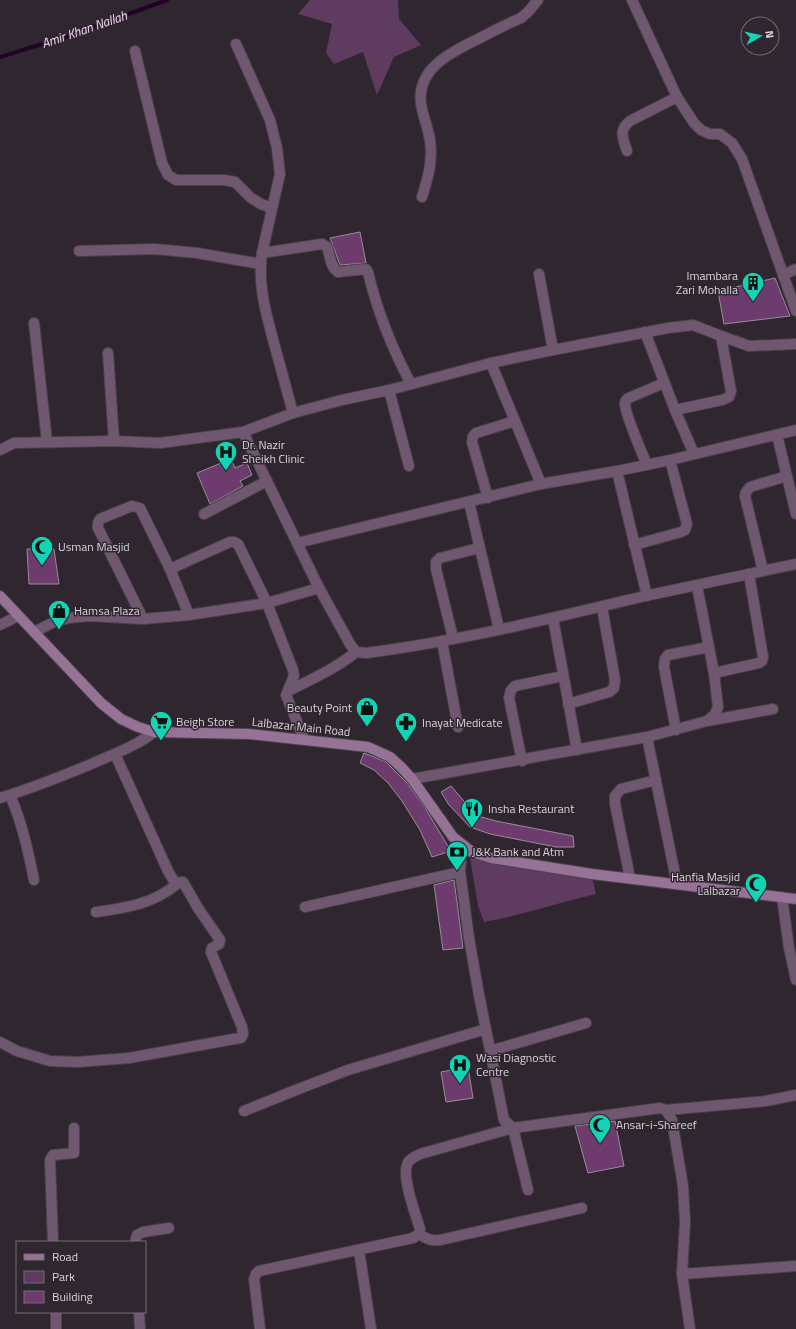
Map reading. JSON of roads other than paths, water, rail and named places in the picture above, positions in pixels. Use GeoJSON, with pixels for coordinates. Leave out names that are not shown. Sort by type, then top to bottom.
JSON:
{"type":"FeatureCollection","features":[{"type":"Feature","properties":{"kind":"main road","name":"Lalbazar Main Road"},"geometry":{"type":"LineString","coordinates":[[0,596],[101,703],[121,719],[154,732],[249,734],[368,747],[390,757],[401,767],[412,779],[453,838],[472,852],[491,858],[630,878],[796,899]]}},
{"type":"Feature","properties":{"kind":"street"},"geometry":{"type":"LineString","coordinates":[[422,197],[429,175],[431,156],[430,140],[421,104],[421,95],[423,85],[431,71],[439,61],[450,53],[521,18],[538,0]]}},
{"type":"Feature","properties":{"kind":"street"},"geometry":{"type":"LineString","coordinates":[[632,0],[677,97],[694,123],[701,130],[710,134],[720,134],[732,144],[742,159],[796,311]]}},
{"type":"Feature","properties":{"kind":"street"},"geometry":{"type":"LineString","coordinates":[[236,44],[270,120],[277,148],[280,174],[260,264],[264,302],[293,413]]}},
{"type":"Feature","properties":{"kind":"street"},"geometry":{"type":"LineString","coordinates":[[135,51],[162,163],[168,175],[176,180],[224,180],[235,182],[250,198],[272,208]]}},
{"type":"Feature","properties":{"kind":"street"},"geometry":{"type":"LineString","coordinates":[[627,151],[622,133],[624,126],[630,121],[677,97]]}},
{"type":"Feature","properties":{"kind":"street"},"geometry":{"type":"LineString","coordinates":[[262,253],[322,244],[327,247],[334,270],[338,272],[366,269],[384,325],[411,384]]}},
{"type":"Feature","properties":{"kind":"street"},"geometry":{"type":"LineString","coordinates":[[79,251],[154,249],[197,253],[260,264]]}},
{"type":"Feature","properties":{"kind":"street"},"geometry":{"type":"LineString","coordinates":[[783,275],[796,269]]}},
{"type":"Feature","properties":{"kind":"street"},"geometry":{"type":"LineString","coordinates":[[539,274],[553,350]]}},
{"type":"Feature","properties":{"kind":"street"},"geometry":{"type":"LineString","coordinates":[[34,323],[47,442]]}},
{"type":"Feature","properties":{"kind":"street"},"geometry":{"type":"LineString","coordinates":[[0,450],[14,443],[114,441],[160,442],[243,432],[293,413],[342,400],[389,390],[491,363],[668,328],[693,325],[749,346],[796,344]]}},
{"type":"Feature","properties":{"kind":"street"},"geometry":{"type":"LineString","coordinates":[[645,332],[664,383],[694,454]]}},
{"type":"Feature","properties":{"kind":"street"},"geometry":{"type":"LineString","coordinates":[[675,410],[722,400],[729,397],[730,391],[720,336]]}},
{"type":"Feature","properties":{"kind":"street"},"geometry":{"type":"LineString","coordinates":[[108,353],[114,441]]}},
{"type":"Feature","properties":{"kind":"street"},"geometry":{"type":"LineString","coordinates":[[491,363],[540,484]]}},
{"type":"Feature","properties":{"kind":"street"},"geometry":{"type":"LineString","coordinates":[[647,464],[628,415],[625,403],[627,399],[664,383]]}},
{"type":"Feature","properties":{"kind":"street"},"geometry":{"type":"LineString","coordinates":[[389,390],[409,466]]}},
{"type":"Feature","properties":{"kind":"street"},"geometry":{"type":"LineString","coordinates":[[488,498],[472,442],[473,436],[476,433],[515,421]]}},
{"type":"Feature","properties":{"kind":"street"},"geometry":{"type":"LineString","coordinates":[[297,543],[488,498],[540,484],[670,460],[796,430]]}},
{"type":"Feature","properties":{"kind":"street"},"geometry":{"type":"LineString","coordinates":[[243,432],[319,588],[356,652]]}},
{"type":"Feature","properties":{"kind":"street"},"geometry":{"type":"LineString","coordinates":[[777,435],[796,514]]}},
{"type":"Feature","properties":{"kind":"street"},"geometry":{"type":"LineString","coordinates":[[634,544],[685,530],[686,524],[670,460]]}},
{"type":"Feature","properties":{"kind":"street"},"geometry":{"type":"LineString","coordinates":[[617,471],[647,596]]}},
{"type":"Feature","properties":{"kind":"street"},"geometry":{"type":"LineString","coordinates":[[762,571],[745,496],[746,492],[750,487],[787,476]]}},
{"type":"Feature","properties":{"kind":"street"},"geometry":{"type":"LineString","coordinates":[[204,514],[267,481]]}},
{"type":"Feature","properties":{"kind":"street"},"geometry":{"type":"LineString","coordinates":[[469,502],[499,629]]}},
{"type":"Feature","properties":{"kind":"street"},"geometry":{"type":"LineString","coordinates":[[143,619],[98,528],[100,519],[132,506],[137,506],[140,508],[170,569],[189,615]]}},
{"type":"Feature","properties":{"kind":"street"},"geometry":{"type":"LineString","coordinates":[[170,569],[230,542],[238,544],[267,603],[293,670],[294,676],[286,696],[304,739]]}},
{"type":"Feature","properties":{"kind":"street"},"geometry":{"type":"LineString","coordinates":[[454,638],[436,569],[436,562],[440,558],[479,548]]}},
{"type":"Feature","properties":{"kind":"street"},"geometry":{"type":"LineString","coordinates":[[288,691],[342,663],[356,652],[366,653],[442,641],[796,564]]}},
{"type":"Feature","properties":{"kind":"street"},"geometry":{"type":"LineString","coordinates":[[714,673],[762,661],[763,657],[749,574]]}},
{"type":"Feature","properties":{"kind":"street"},"geometry":{"type":"LineString","coordinates":[[697,586],[714,673],[718,707],[716,714],[707,721]]}},
{"type":"Feature","properties":{"kind":"street"},"geometry":{"type":"LineString","coordinates":[[34,632],[54,622],[69,618],[89,616],[143,619],[189,615],[267,603],[319,588]]}},
{"type":"Feature","properties":{"kind":"street"},"geometry":{"type":"LineString","coordinates":[[568,704],[609,692],[614,688],[615,680],[602,607]]}},
{"type":"Feature","properties":{"kind":"street"},"geometry":{"type":"LineString","coordinates":[[0,625],[18,616]]}},
{"type":"Feature","properties":{"kind":"street"},"geometry":{"type":"LineString","coordinates":[[553,618],[577,750]]}},
{"type":"Feature","properties":{"kind":"street"},"geometry":{"type":"LineString","coordinates":[[442,641],[458,727]]}},
{"type":"Feature","properties":{"kind":"street"},"geometry":{"type":"LineString","coordinates":[[676,730],[664,667],[665,659],[668,655],[709,647]]}},
{"type":"Feature","properties":{"kind":"street"},"geometry":{"type":"LineString","coordinates":[[522,760],[509,698],[511,690],[515,686],[563,676]]}},
{"type":"Feature","properties":{"kind":"street"},"geometry":{"type":"LineString","coordinates":[[412,779],[647,737],[707,721],[773,709]]}},
{"type":"Feature","properties":{"kind":"street"},"geometry":{"type":"LineString","coordinates":[[0,798],[115,754],[142,742],[154,732]]}},
{"type":"Feature","properties":{"kind":"street"},"geometry":{"type":"LineString","coordinates":[[647,737],[677,884]]}},
{"type":"Feature","properties":{"kind":"street"},"geometry":{"type":"LineString","coordinates":[[115,754],[168,871],[177,884]]}},
{"type":"Feature","properties":{"kind":"street"},"geometry":{"type":"LineString","coordinates":[[630,878],[615,804],[615,796],[621,789],[656,780]]}},
{"type":"Feature","properties":{"kind":"street"},"geometry":{"type":"LineString","coordinates":[[10,795],[19,816],[34,880]]}},
{"type":"Feature","properties":{"kind":"street"},"geometry":{"type":"LineString","coordinates":[[462,846],[460,872],[469,938],[490,1051],[504,1120],[513,1128],[528,1190]]}},
{"type":"Feature","properties":{"kind":"street"},"geometry":{"type":"LineString","coordinates":[[305,907],[460,872]]}},
{"type":"Feature","properties":{"kind":"street"},"geometry":{"type":"LineString","coordinates":[[0,1042],[16,1051],[50,1061],[78,1062],[129,1058],[241,1038],[243,1034],[242,1027],[211,952],[212,948],[219,944],[220,940],[198,908],[183,882],[181,881],[170,890],[144,903],[132,907],[96,912]]}},
{"type":"Feature","properties":{"kind":"street"},"geometry":{"type":"LineString","coordinates":[[782,898],[789,948],[796,980]]}},
{"type":"Feature","properties":{"kind":"street"},"geometry":{"type":"LineString","coordinates":[[490,1051],[586,1023]]}},
{"type":"Feature","properties":{"kind":"street"},"geometry":{"type":"LineString","coordinates":[[244,1111],[348,1070],[486,1029]]}},
{"type":"Feature","properties":{"kind":"street"},"geometry":{"type":"LineString","coordinates":[[419,1234],[420,1229],[409,1191],[406,1167],[409,1161],[420,1154],[513,1128],[660,1108],[666,1110],[766,1101],[796,1095]]}},
{"type":"Feature","properties":{"kind":"street"},"geometry":{"type":"LineString","coordinates":[[666,1110],[672,1120],[684,1192],[685,1222],[682,1274],[690,1329],[687,1329]]}},
{"type":"Feature","properties":{"kind":"street"},"geometry":{"type":"LineString","coordinates":[[53,1241],[50,1160],[53,1155],[74,1152],[74,1128]]}},
{"type":"Feature","properties":{"kind":"street"},"geometry":{"type":"LineString","coordinates":[[419,1234],[432,1241],[440,1240],[582,1208]]}},
{"type":"Feature","properties":{"kind":"street"},"geometry":{"type":"LineString","coordinates":[[135,1241],[137,1235],[143,1232],[169,1228]]}},
{"type":"Feature","properties":{"kind":"street"},"geometry":{"type":"LineString","coordinates":[[260,1329],[254,1279],[259,1271],[412,1238],[419,1234]]}},
{"type":"Feature","properties":{"kind":"street"},"geometry":{"type":"LineString","coordinates":[[359,1250],[371,1329]]}},
{"type":"Feature","properties":{"kind":"street"},"geometry":{"type":"LineString","coordinates":[[682,1274],[796,1266]]}},
{"type":"Feature","properties":{"kind":"street"},"geometry":{"type":"LineString","coordinates":[[56,1313],[56,1329]]}},
{"type":"Feature","properties":{"kind":"street"},"geometry":{"type":"LineString","coordinates":[[139,1313],[140,1329]]}},
{"type":"Feature","properties":{"kind":"waterway","name":"Amir Khan Nallah"},"geometry":{"type":"LineString","coordinates":[[0,57],[65,37],[167,0]]}},
{"type":"Feature","properties":{"kind":"place","name":"Imambara Zari Mohalla"},"geometry":{"type":"Point","coordinates":[753,302]}},
{"type":"Feature","properties":{"kind":"place","name":"Dr. Nazir Sheikh Clinic"},"geometry":{"type":"Point","coordinates":[226,472]}},
{"type":"Feature","properties":{"kind":"place","name":"Usman Masjid"},"geometry":{"type":"Point","coordinates":[42,566]}},
{"type":"Feature","properties":{"kind":"place","name":"Hamsa Plaza"},"geometry":{"type":"Point","coordinates":[59,630]}},
{"type":"Feature","properties":{"kind":"place","name":"Beauty Point"},"geometry":{"type":"Point","coordinates":[367,728]}},
{"type":"Feature","properties":{"kind":"place","name":"Beigh Store"},"geometry":{"type":"Point","coordinates":[161,742]}},
{"type":"Feature","properties":{"kind":"place","name":"Inayat Medicate"},"geometry":{"type":"Point","coordinates":[406,742]}},
{"type":"Feature","properties":{"kind":"place","name":"Insha Restaurant"},"geometry":{"type":"Point","coordinates":[472,828]}},
{"type":"Feature","properties":{"kind":"place","name":"J&K Bank and Atm"},"geometry":{"type":"Point","coordinates":[457,872]}},
{"type":"Feature","properties":{"kind":"place","name":"Hanfia Masjid Lalbazar"},"geometry":{"type":"Point","coordinates":[756,904]}},
{"type":"Feature","properties":{"kind":"place","name":"Wasi Diagnostic Centre"},"geometry":{"type":"Point","coordinates":[460,1084]}},
{"type":"Feature","properties":{"kind":"place","name":"Ansar-i-Shareef"},"geometry":{"type":"Point","coordinates":[600,1144]}}]}
